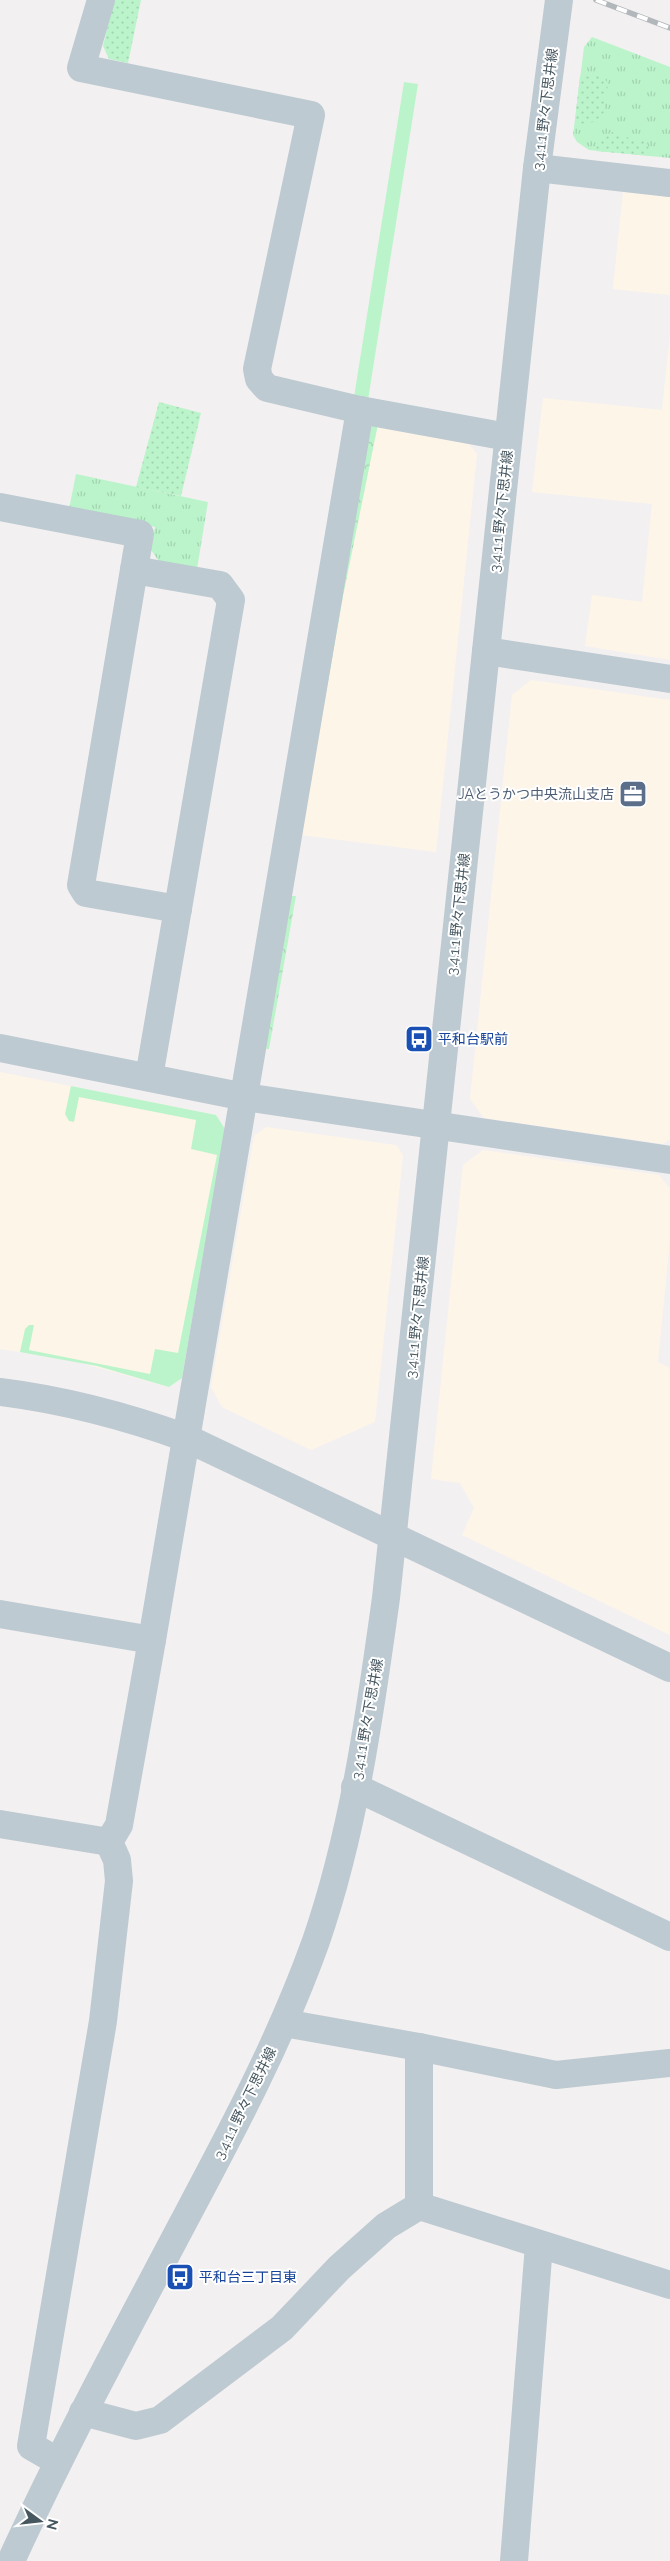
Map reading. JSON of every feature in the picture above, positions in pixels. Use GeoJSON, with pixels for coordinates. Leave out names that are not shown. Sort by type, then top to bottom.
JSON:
{"type":"FeatureCollection","features":[{"type":"Feature","properties":{"kind":"street"},"geometry":{"type":"LineString","coordinates":[[101,0],[81,68],[311,115],[257,369],[259,379],[267,388],[360,410],[508,438]]}},
{"type":"Feature","properties":{"kind":"street","name":"3.4.1.1 野々下思井線"},"geometry":{"type":"LineString","coordinates":[[11,2561],[57,2461],[247,2102],[284,2023],[316,1941],[339,1868],[370,1712],[393,1536],[537,168],[560,0]]}},
{"type":"Feature","properties":{"kind":"street"},"geometry":{"type":"LineString","coordinates":[[537,168],[670,183]]}},
{"type":"Feature","properties":{"kind":"street"},"geometry":{"type":"LineString","coordinates":[[108,1842],[119,1825],[152,1640],[252,1061],[251,1047],[360,410]]}},
{"type":"Feature","properties":{"kind":"street"},"geometry":{"type":"LineString","coordinates":[[0,507],[140,534],[81,885],[86,893],[178,910]]}},
{"type":"Feature","properties":{"kind":"street"},"geometry":{"type":"LineString","coordinates":[[134,570],[220,585],[231,600],[149,1077]]}},
{"type":"Feature","properties":{"kind":"street"},"geometry":{"type":"LineString","coordinates":[[486,651],[670,679]]}},
{"type":"Feature","properties":{"kind":"street"},"geometry":{"type":"LineString","coordinates":[[0,1048],[245,1097],[670,1160]]}},
{"type":"Feature","properties":{"kind":"street"},"geometry":{"type":"LineString","coordinates":[[0,1392],[76,1404],[151,1425],[186,1438],[670,1668]]}},
{"type":"Feature","properties":{"kind":"street"},"geometry":{"type":"LineString","coordinates":[[0,1614],[152,1640]]}},
{"type":"Feature","properties":{"kind":"street"},"geometry":{"type":"LineString","coordinates":[[355,1787],[670,1937]]}},
{"type":"Feature","properties":{"kind":"street"},"geometry":{"type":"LineString","coordinates":[[0,1824],[108,1842]]}},
{"type":"Feature","properties":{"kind":"street"},"geometry":{"type":"LineString","coordinates":[[57,2461],[31,2446],[103,2021],[119,1881],[117,1860],[108,1842]]}},
{"type":"Feature","properties":{"kind":"street"},"geometry":{"type":"LineString","coordinates":[[284,2023],[419,2047],[556,2075],[670,2063]]}},
{"type":"Feature","properties":{"kind":"street"},"geometry":{"type":"LineString","coordinates":[[419,2047],[419,2206]]}},
{"type":"Feature","properties":{"kind":"street"},"geometry":{"type":"LineString","coordinates":[[83,2412],[136,2426],[160,2420],[282,2328],[338,2268],[386,2226],[419,2206],[670,2285]]}},
{"type":"Feature","properties":{"kind":"street"},"geometry":{"type":"LineString","coordinates":[[514,2561],[539,2245]]}},
{"type":"Feature","properties":{"kind":"shaded area"},"geometry":{"type":"Polygon","coordinates":[[[623,192],[670,197],[670,295],[613,289],[623,192]]]}},
{"type":"Feature","properties":{"kind":"shaded area"},"geometry":{"type":"Polygon","coordinates":[[[670,334],[670,660],[585,646],[592,595],[642,602],[652,504],[532,492],[543,398],[662,410],[670,334]]]}},
{"type":"Feature","properties":{"kind":"shaded area"},"geometry":{"type":"Polygon","coordinates":[[[378,424],[467,441],[477,454],[436,852],[301,835],[343,596],[378,424]]]}},
{"type":"Feature","properties":{"kind":"shaded area"},"geometry":{"type":"Polygon","coordinates":[[[531,680],[670,700],[670,1139],[663,1144],[484,1118],[470,1099],[512,695],[531,680]]]}},
{"type":"Feature","properties":{"kind":"shaded area"},"geometry":{"type":"Polygon","coordinates":[[[0,1072],[216,1115],[225,1129],[182,1378],[169,1387],[63,1358],[0,1349],[0,1072]]]}},
{"type":"Feature","properties":{"kind":"shaded area"},"geometry":{"type":"Polygon","coordinates":[[[266,1127],[396,1145],[403,1155],[375,1422],[311,1450],[222,1407],[211,1387],[254,1136],[266,1127]]]}},
{"type":"Feature","properties":{"kind":"shaded area"},"geometry":{"type":"Polygon","coordinates":[[[483,1150],[659,1175],[670,1189],[670,1239],[658,1362],[670,1368],[670,1635],[462,1535],[474,1508],[460,1483],[431,1479],[463,1165],[483,1150]]]}},
{"type":"Feature","properties":{"kind":"green space"},"geometry":{"type":"Polygon","coordinates":[[[114,0],[141,0],[128,63],[109,59],[103,46],[114,0]]]}},
{"type":"Feature","properties":{"kind":"green space"},"geometry":{"type":"Polygon","coordinates":[[[592,37],[670,67],[670,158],[589,150],[577,142],[573,135],[584,47],[592,37]]]}},
{"type":"Feature","properties":{"kind":"green space"},"geometry":{"type":"Polygon","coordinates":[[[602,74],[608,84],[604,112],[591,123],[579,123],[575,121],[580,76],[602,74]]]}},
{"type":"Feature","properties":{"kind":"green space"},"geometry":{"type":"Polygon","coordinates":[[[404,82],[418,84],[368,400],[354,397],[404,82]]]}},
{"type":"Feature","properties":{"kind":"green space"},"geometry":{"type":"Polygon","coordinates":[[[612,132],[624,137],[646,140],[651,156],[596,151],[597,142],[612,132]]]}},
{"type":"Feature","properties":{"kind":"green space"},"geometry":{"type":"Polygon","coordinates":[[[159,402],[201,413],[181,496],[136,487],[159,402]]]}},
{"type":"Feature","properties":{"kind":"green space"},"geometry":{"type":"Polygon","coordinates":[[[378,424],[343,596],[301,835],[365,425],[378,424]]]}},
{"type":"Feature","properties":{"kind":"green space"},"geometry":{"type":"Polygon","coordinates":[[[76,474],[208,502],[197,569],[160,563],[151,550],[155,527],[69,509],[76,474]]]}},
{"type":"Feature","properties":{"kind":"green space"},"geometry":{"type":"Polygon","coordinates":[[[285,896],[296,896],[269,1049],[260,1048],[285,896]]]}},
{"type":"Feature","properties":{"kind":"green space"},"geometry":{"type":"Polygon","coordinates":[[[71,1086],[216,1115],[225,1129],[182,1378],[169,1387],[97,1366],[20,1352],[25,1329],[29,1325],[34,1325],[29,1350],[150,1374],[155,1349],[178,1353],[217,1155],[191,1149],[196,1120],[79,1097],[74,1122],[69,1121],[65,1114],[71,1086]]]}},
{"type":"Feature","properties":{"kind":"railway"},"geometry":{"type":"LineString","coordinates":[[596,0],[670,28]]}},
{"type":"Feature","properties":{"kind":"place","name":"JAとうかつ中央流山支店"},"geometry":{"type":"Point","coordinates":[633,794]}},
{"type":"Feature","properties":{"kind":"place","name":"平和台駅前"},"geometry":{"type":"Point","coordinates":[419,1039]}},
{"type":"Feature","properties":{"kind":"place","name":"平和台三丁目東"},"geometry":{"type":"Point","coordinates":[180,2277]}}]}
